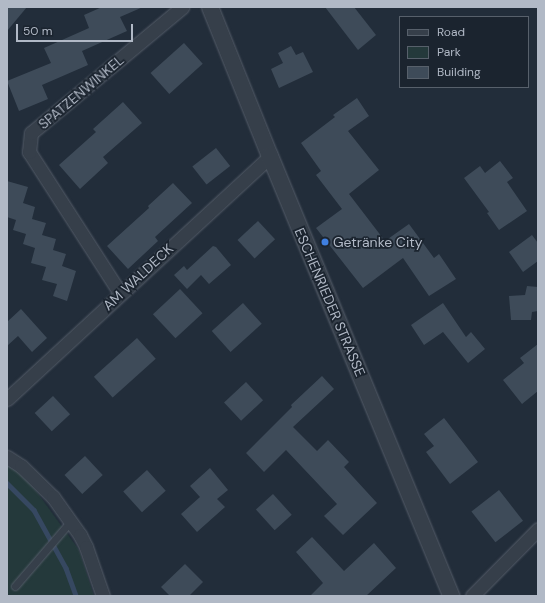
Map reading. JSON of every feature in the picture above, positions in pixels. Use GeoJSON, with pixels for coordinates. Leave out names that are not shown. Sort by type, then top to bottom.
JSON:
{"type":"FeatureCollection","features":[{"type":"Feature","properties":{"kind":"street","name":"SPATZENWINKEL"},"geometry":{"type":"LineString","coordinates":[[120,293],[29,152],[31,133],[182,7]]}},
{"type":"Feature","properties":{"kind":"street","name":"ESCHENRIEDER STRASSE"},"geometry":{"type":"LineString","coordinates":[[210,7],[451,596]]}},
{"type":"Feature","properties":{"kind":"street","name":"AM WALDECK"},"geometry":{"type":"LineString","coordinates":[[7,399],[270,156]]}},
{"type":"Feature","properties":{"kind":"street"},"geometry":{"type":"LineString","coordinates":[[7,457],[21,466],[53,497],[86,547],[103,596]]}},
{"type":"Feature","properties":{"kind":"street"},"geometry":{"type":"LineString","coordinates":[[472,596],[538,529]]}},
{"type":"Feature","properties":{"kind":"lane"},"geometry":{"type":"LineString","coordinates":[[15,586],[70,522]]}},
{"type":"Feature","properties":{"kind":"green space"},"geometry":{"type":"Polygon","coordinates":[[[7,462],[31,484],[79,550],[94,596],[7,596],[7,462]]]}},
{"type":"Feature","properties":{"kind":"building"},"geometry":{"type":"Polygon","coordinates":[[[7,7],[27,7],[7,31],[7,7]]]}},
{"type":"Feature","properties":{"kind":"building"},"geometry":{"type":"Polygon","coordinates":[[[102,7],[143,7],[120,17],[127,31],[82,51],[88,65],[42,85],[48,99],[19,111],[7,81],[51,63],[44,48],[89,28],[84,15],[102,7]]]}},
{"type":"Feature","properties":{"kind":"building"},"geometry":{"type":"Polygon","coordinates":[[[325,7],[354,7],[376,35],[358,50],[325,7]]]}},
{"type":"Feature","properties":{"kind":"building"},"geometry":{"type":"Polygon","coordinates":[[[184,43],[203,64],[169,94],[151,73],[184,43]]]}},
{"type":"Feature","properties":{"kind":"building"},"geometry":{"type":"Polygon","coordinates":[[[291,46],[296,55],[303,52],[313,72],[279,88],[271,69],[283,63],[278,53],[291,46]]]}},
{"type":"Feature","properties":{"kind":"building"},"geometry":{"type":"Polygon","coordinates":[[[357,98],[369,116],[348,131],[379,170],[349,194],[385,241],[409,224],[434,258],[439,254],[456,279],[429,296],[403,258],[363,288],[316,228],[342,209],[316,175],[321,171],[301,143],[335,117],[333,115],[357,98]]]}},
{"type":"Feature","properties":{"kind":"building"},"geometry":{"type":"Polygon","coordinates":[[[123,102],[142,123],[103,157],[108,163],[80,189],[59,165],[96,132],[93,129],[123,102]]]}},
{"type":"Feature","properties":{"kind":"building"},"geometry":{"type":"Polygon","coordinates":[[[216,148],[230,166],[207,185],[192,166],[216,148]]]}},
{"type":"Feature","properties":{"kind":"building"},"geometry":{"type":"Polygon","coordinates":[[[500,161],[513,178],[507,182],[527,211],[499,230],[487,213],[489,212],[464,178],[480,166],[485,173],[500,161]]]}},
{"type":"Feature","properties":{"kind":"building"},"geometry":{"type":"Polygon","coordinates":[[[7,181],[28,187],[23,203],[35,207],[32,219],[46,223],[42,235],[56,239],[53,250],[66,254],[62,266],[76,271],[67,301],[53,296],[57,284],[42,280],[46,267],[31,263],[35,248],[23,244],[26,234],[13,230],[16,220],[7,217],[7,181]]]}},
{"type":"Feature","properties":{"kind":"building"},"geometry":{"type":"Polygon","coordinates":[[[173,183],[192,203],[155,237],[158,241],[128,269],[107,246],[149,208],[148,206],[173,183]]]}},
{"type":"Feature","properties":{"kind":"building"},"geometry":{"type":"Polygon","coordinates":[[[258,221],[275,239],[255,258],[238,240],[258,221]]]}},
{"type":"Feature","properties":{"kind":"building"},"geometry":{"type":"Polygon","coordinates":[[[532,235],[538,243],[538,261],[523,272],[509,252],[532,235]]]}},
{"type":"Feature","properties":{"kind":"building"},"geometry":{"type":"Polygon","coordinates":[[[213,246],[216,247],[231,265],[209,284],[201,275],[187,289],[174,275],[184,266],[187,270],[213,246]]]}},
{"type":"Feature","properties":{"kind":"building"},"geometry":{"type":"Polygon","coordinates":[[[527,286],[538,287],[538,311],[532,312],[531,320],[511,320],[509,296],[525,295],[527,286]]]}},
{"type":"Feature","properties":{"kind":"building"},"geometry":{"type":"Polygon","coordinates":[[[180,289],[203,313],[175,338],[153,314],[180,289]]]}},
{"type":"Feature","properties":{"kind":"building"},"geometry":{"type":"Polygon","coordinates":[[[243,303],[262,324],[231,352],[212,331],[243,303]]]}},
{"type":"Feature","properties":{"kind":"building"},"geometry":{"type":"Polygon","coordinates":[[[443,303],[466,337],[471,332],[485,349],[468,363],[443,332],[424,345],[411,325],[443,303]]]}},
{"type":"Feature","properties":{"kind":"building"},"geometry":{"type":"Polygon","coordinates":[[[21,309],[47,338],[32,352],[18,336],[7,346],[7,322],[21,309]]]}},
{"type":"Feature","properties":{"kind":"building"},"geometry":{"type":"Polygon","coordinates":[[[137,338],[156,359],[113,398],[94,377],[137,338]]]}},
{"type":"Feature","properties":{"kind":"building"},"geometry":{"type":"Polygon","coordinates":[[[538,344],[538,391],[522,404],[503,380],[524,363],[520,358],[538,344]]]}},
{"type":"Feature","properties":{"kind":"building"},"geometry":{"type":"Polygon","coordinates":[[[322,376],[334,389],[293,427],[317,451],[328,440],[349,462],[344,467],[377,503],[343,535],[324,516],[337,504],[286,450],[264,472],[246,453],[292,407],[291,405],[322,376]]]}},
{"type":"Feature","properties":{"kind":"building"},"geometry":{"type":"Polygon","coordinates":[[[246,382],[263,400],[241,421],[224,402],[246,382]]]}},
{"type":"Feature","properties":{"kind":"building"},"geometry":{"type":"Polygon","coordinates":[[[53,396],[70,414],[52,431],[35,413],[53,396]]]}},
{"type":"Feature","properties":{"kind":"building"},"geometry":{"type":"Polygon","coordinates":[[[444,418],[478,462],[450,484],[426,452],[434,446],[424,434],[444,418]]]}},
{"type":"Feature","properties":{"kind":"building"},"geometry":{"type":"Polygon","coordinates":[[[85,456],[103,475],[82,494],[65,475],[85,456]]]}},
{"type":"Feature","properties":{"kind":"building"},"geometry":{"type":"Polygon","coordinates":[[[210,468],[228,490],[217,499],[225,507],[197,532],[181,514],[200,497],[190,486],[210,468]]]}},
{"type":"Feature","properties":{"kind":"building"},"geometry":{"type":"Polygon","coordinates":[[[147,470],[166,491],[142,512],[123,491],[147,470]]]}},
{"type":"Feature","properties":{"kind":"building"},"geometry":{"type":"Polygon","coordinates":[[[499,490],[523,521],[495,542],[471,512],[499,490]]]}},
{"type":"Feature","properties":{"kind":"building"},"geometry":{"type":"Polygon","coordinates":[[[273,494],[292,515],[275,530],[256,509],[273,494]]]}},
{"type":"Feature","properties":{"kind":"building"},"geometry":{"type":"Polygon","coordinates":[[[312,537],[344,571],[374,543],[396,568],[366,596],[310,596],[323,583],[296,552],[312,537]]]}},
{"type":"Feature","properties":{"kind":"building"},"geometry":{"type":"Polygon","coordinates":[[[185,564],[203,582],[189,596],[170,596],[161,587],[185,564]]]}},
{"type":"Feature","properties":{"kind":"waterway"},"geometry":{"type":"LineString","coordinates":[[7,483],[34,510],[66,568],[76,596]]}},
{"type":"Feature","properties":{"kind":"place","name":"Getränke City"},"geometry":{"type":"Point","coordinates":[325,242]}}]}
